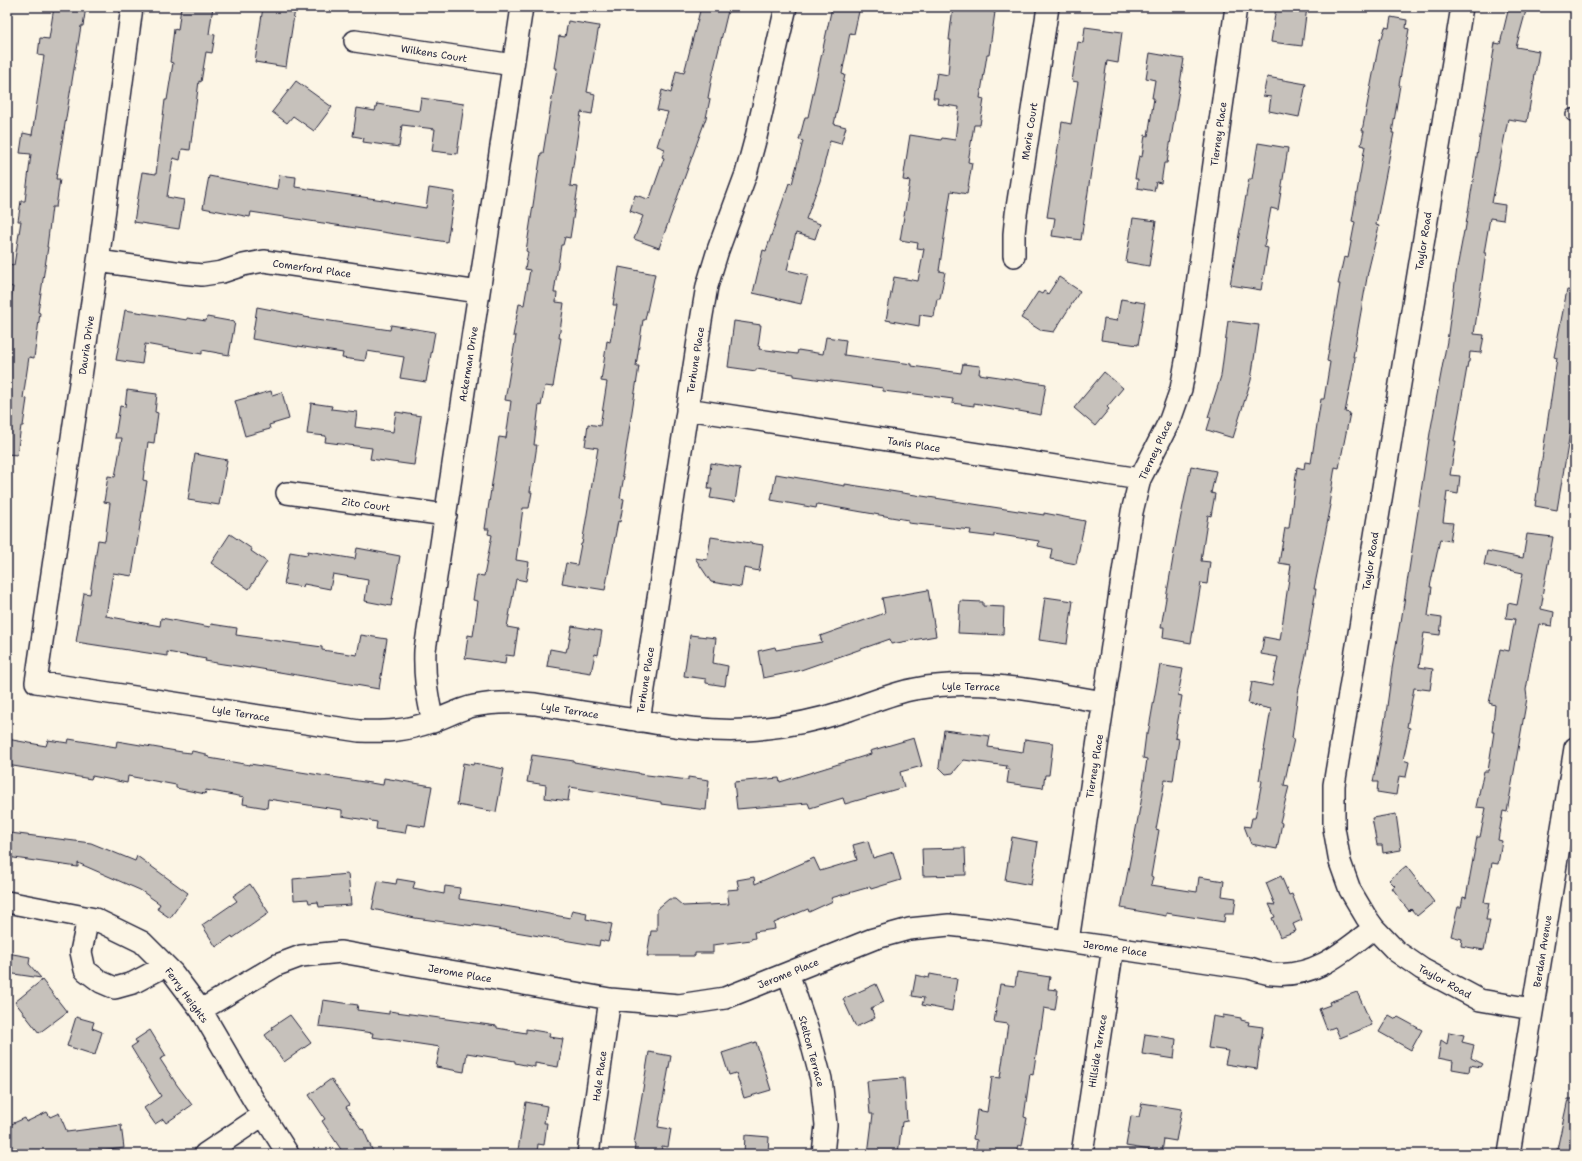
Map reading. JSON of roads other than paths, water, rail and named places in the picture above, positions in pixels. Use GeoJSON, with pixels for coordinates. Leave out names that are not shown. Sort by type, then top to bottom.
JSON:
{"type":"FeatureCollection","features":[{"type":"Feature","properties":{"kind":"street","name":"Dauria Drive"},"geometry":{"type":"LineString","coordinates":[[36,682],[98,261],[132,7]]}},
{"type":"Feature","properties":{"kind":"street","name":"Ackerman Drive"},"geometry":{"type":"LineString","coordinates":[[433,722],[427,698],[424,674],[426,650],[522,7]]}},
{"type":"Feature","properties":{"kind":"street","name":"Terhune Place"},"geometry":{"type":"LineString","coordinates":[[639,721],[687,409],[708,286],[718,250],[750,160],[786,7]]}},
{"type":"Feature","properties":{"kind":"street","name":"Marie Court"},"geometry":{"type":"LineString","coordinates":[[1014,256],[1016,214],[1048,7]]}},
{"type":"Feature","properties":{"kind":"street","name":"Tierney Place"},"geometry":{"type":"LineString","coordinates":[[1068,941],[1132,512],[1140,479],[1170,420],[1181,389],[1187,356],[1236,7]]}},
{"type":"Feature","properties":{"kind":"street","name":"Taylor Road"},"geometry":{"type":"LineString","coordinates":[[1462,7],[1334,785],[1334,828],[1340,862],[1350,890],[1374,928],[1396,951],[1422,970],[1480,1000],[1532,1009]]}},
{"type":"Feature","properties":{"kind":"street","name":"Wilkens Court"},"geometry":{"type":"LineString","coordinates":[[355,41],[513,65]]}},
{"type":"Feature","properties":{"kind":"street","name":"Comerford Place"},"geometry":{"type":"LineString","coordinates":[[98,261],[202,275],[222,272],[243,265],[264,261],[479,292]]}},
{"type":"Feature","properties":{"kind":"street","name":"Tanis Place"},"geometry":{"type":"LineString","coordinates":[[687,409],[1140,479]]}},
{"type":"Feature","properties":{"kind":"street","name":"Zito Court"},"geometry":{"type":"LineString","coordinates":[[287,493],[446,515]]}},
{"type":"Feature","properties":{"kind":"street","name":"Lyle Terrace"},"geometry":{"type":"LineString","coordinates":[[36,682],[359,731],[386,732],[409,729],[433,722],[453,712],[473,706],[513,702],[639,721],[712,730],[745,730],[779,727],[815,720],[914,689],[947,685],[980,684],[1016,688],[1104,702]]}},
{"type":"Feature","properties":{"kind":"street","name":"Berdan Avenue"},"geometry":{"type":"LineString","coordinates":[[1509,1154],[1575,748]]}},
{"type":"Feature","properties":{"kind":"street","name":"Ferry Heights"},"geometry":{"type":"LineString","coordinates":[[7,902],[95,919],[142,942],[173,973],[201,1010],[263,1115],[288,1154]]}},
{"type":"Feature","properties":{"kind":"street"},"geometry":{"type":"LineString","coordinates":[[88,918],[81,952],[85,970],[101,982],[114,988],[133,983],[166,966]]}},
{"type":"Feature","properties":{"kind":"street","name":"Jerome Place"},"geometry":{"type":"LineString","coordinates":[[201,1010],[277,965],[301,956],[341,952],[610,998],[679,1005],[725,998],[873,939],[909,929],[949,925],[994,930],[1249,968],[1272,974],[1294,974],[1313,969],[1332,961],[1374,928]]}},
{"type":"Feature","properties":{"kind":"street","name":"Hillside Terrace"},"geometry":{"type":"LineString","coordinates":[[1082,1154],[1113,947]]}},
{"type":"Feature","properties":{"kind":"street","name":"Stelton Terrace"},"geometry":{"type":"LineString","coordinates":[[788,973],[809,1034],[821,1078],[826,1125],[823,1154]]}},
{"type":"Feature","properties":{"kind":"street","name":"Hale Place"},"geometry":{"type":"LineString","coordinates":[[588,1154],[610,998]]}},
{"type":"Feature","properties":{"kind":"street"},"geometry":{"type":"LineString","coordinates":[[205,1154],[263,1115]]}}]}
